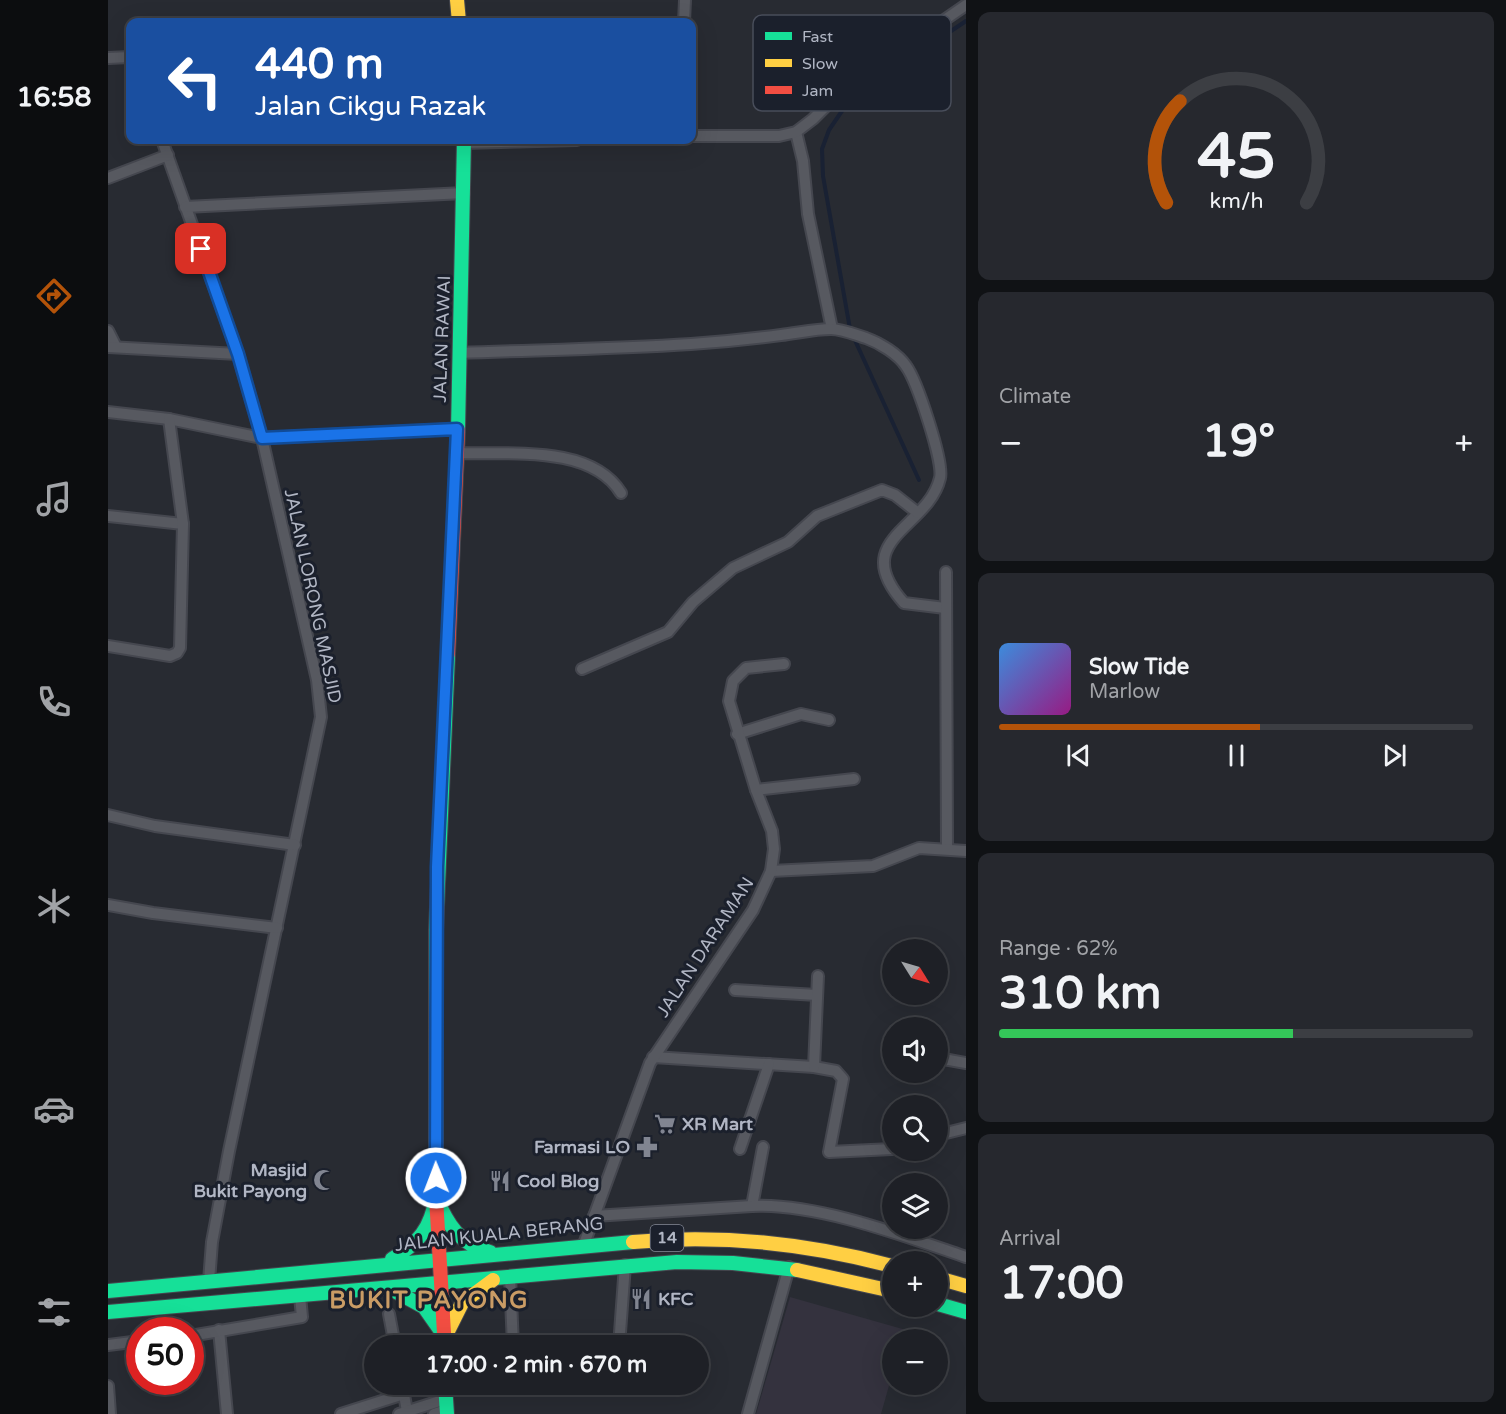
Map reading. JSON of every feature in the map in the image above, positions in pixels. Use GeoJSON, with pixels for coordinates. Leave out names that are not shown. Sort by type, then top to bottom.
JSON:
{"type":"FeatureCollection","features":[{"type":"Feature","properties":{"kind":"main road"},"geometry":{"type":"LineString","coordinates":[[457,0],[459,18]]}},
{"type":"Feature","properties":{"kind":"main road","name":"JALAN RAWAI"},"geometry":{"type":"LineString","coordinates":[[445,1335],[436,1197],[437,867],[457,453],[464,144]]}},
{"type":"Feature","properties":{"kind":"main road"},"geometry":{"type":"LineString","coordinates":[[436,1197],[456,1235],[479,1250],[496,1252]]}},
{"type":"Feature","properties":{"kind":"main road"},"geometry":{"type":"LineString","coordinates":[[384,1264],[422,1239],[434,1218],[436,1197]]}},
{"type":"Feature","properties":{"kind":"main road","name":"JALAN KUALA BERANG"},"geometry":{"type":"LineString","coordinates":[[108,1291],[496,1252],[676,1238],[762,1239],[841,1252],[882,1263]]}},
{"type":"Feature","properties":{"kind":"main road","name":"14"},"geometry":{"type":"LineString","coordinates":[[108,1312],[626,1265],[705,1262],[789,1267],[835,1275],[882,1288]]}},
{"type":"Feature","properties":{"kind":"main road"},"geometry":{"type":"LineString","coordinates":[[446,1335],[450,1320],[464,1299],[478,1287],[504,1276]]}},
{"type":"Feature","properties":{"kind":"main road"},"geometry":{"type":"LineString","coordinates":[[948,1281],[966,1286]]}},
{"type":"Feature","properties":{"kind":"main road"},"geometry":{"type":"LineString","coordinates":[[387,1288],[417,1300],[434,1317],[442,1335]]}},
{"type":"Feature","properties":{"kind":"main road"},"geometry":{"type":"LineString","coordinates":[[948,1307],[966,1312]]}},
{"type":"Feature","properties":{"kind":"street"},"geometry":{"type":"LineString","coordinates":[[684,0],[684,18]]}},
{"type":"Feature","properties":{"kind":"street"},"geometry":{"type":"LineString","coordinates":[[951,15],[966,5]]}},
{"type":"Feature","properties":{"kind":"street"},"geometry":{"type":"LineString","coordinates":[[108,58],[126,57]]}},
{"type":"Feature","properties":{"kind":"street"},"geometry":{"type":"LineString","coordinates":[[696,136],[779,136],[795,132],[821,111]]}},
{"type":"Feature","properties":{"kind":"street"},"geometry":{"type":"LineString","coordinates":[[795,132],[803,161],[808,214],[832,329]]}},
{"type":"Feature","properties":{"kind":"street","name":"JALAN LORONG MASJID"},"geometry":{"type":"LineString","coordinates":[[164,144],[238,354],[262,438],[319,692],[319,730],[229,1151],[212,1242],[209,1281]]}},
{"type":"Feature","properties":{"kind":"street"},"geometry":{"type":"LineString","coordinates":[[108,178],[168,155]]}},
{"type":"Feature","properties":{"kind":"street"},"geometry":{"type":"LineString","coordinates":[[186,207],[464,193]]}},
{"type":"Feature","properties":{"kind":"street"},"geometry":{"type":"LineString","coordinates":[[460,352],[651,347],[740,340],[832,329],[868,339],[895,354],[906,366],[915,382],[940,462],[940,477],[934,492],[918,513],[892,538],[886,550],[887,575],[894,592],[904,603],[945,608]]}},
{"type":"Feature","properties":{"kind":"street"},"geometry":{"type":"LineString","coordinates":[[108,331],[112,347],[238,354]]}},
{"type":"Feature","properties":{"kind":"street"},"geometry":{"type":"LineString","coordinates":[[108,412],[169,419],[262,438],[457,429]]}},
{"type":"Feature","properties":{"kind":"street"},"geometry":{"type":"LineString","coordinates":[[108,645],[170,656],[177,653],[180,648],[183,524],[169,419]]}},
{"type":"Feature","properties":{"kind":"street"},"geometry":{"type":"LineString","coordinates":[[457,453],[556,457],[580,461],[608,476],[621,493]]}},
{"type":"Feature","properties":{"kind":"street"},"geometry":{"type":"LineString","coordinates":[[582,669],[668,632],[693,602],[717,579],[733,568],[788,542],[817,516],[882,490],[895,495],[918,513]]}},
{"type":"Feature","properties":{"kind":"street"},"geometry":{"type":"LineString","coordinates":[[108,516],[183,524]]}},
{"type":"Feature","properties":{"kind":"street"},"geometry":{"type":"LineString","coordinates":[[946,572],[947,849]]}},
{"type":"Feature","properties":{"kind":"street","name":"JALAN DARAMAN"},"geometry":{"type":"LineString","coordinates":[[584,1244],[653,1057],[753,910],[771,872],[774,849],[772,831],[737,734],[729,701],[733,681],[746,669],[784,664]]}},
{"type":"Feature","properties":{"kind":"street"},"geometry":{"type":"LineString","coordinates":[[737,734],[801,714],[829,720]]}},
{"type":"Feature","properties":{"kind":"street"},"geometry":{"type":"LineString","coordinates":[[756,789],[854,779]]}},
{"type":"Feature","properties":{"kind":"street"},"geometry":{"type":"LineString","coordinates":[[108,815],[155,826],[295,844]]}},
{"type":"Feature","properties":{"kind":"street"},"geometry":{"type":"LineString","coordinates":[[771,872],[873,866],[912,849],[966,851]]}},
{"type":"Feature","properties":{"kind":"street"},"geometry":{"type":"LineString","coordinates":[[108,905],[153,913],[277,928]]}},
{"type":"Feature","properties":{"kind":"street"},"geometry":{"type":"LineString","coordinates":[[814,1067],[818,976]]}},
{"type":"Feature","properties":{"kind":"street"},"geometry":{"type":"LineString","coordinates":[[735,990],[817,995]]}},
{"type":"Feature","properties":{"kind":"street"},"geometry":{"type":"LineString","coordinates":[[653,1057],[814,1067],[836,1071],[843,1079],[829,1152],[882,1149]]}},
{"type":"Feature","properties":{"kind":"street"},"geometry":{"type":"LineString","coordinates":[[948,1060],[966,1063]]}},
{"type":"Feature","properties":{"kind":"street"},"geometry":{"type":"LineString","coordinates":[[740,1149],[769,1064]]}},
{"type":"Feature","properties":{"kind":"street"},"geometry":{"type":"LineString","coordinates":[[948,1133],[966,1128]]}},
{"type":"Feature","properties":{"kind":"street"},"geometry":{"type":"LineString","coordinates":[[752,1206],[764,1147]]}},
{"type":"Feature","properties":{"kind":"street"},"geometry":{"type":"LineString","coordinates":[[594,1216],[752,1206],[789,1209],[877,1227],[966,1257]]}},
{"type":"Feature","properties":{"kind":"street"},"geometry":{"type":"LineString","coordinates":[[621,1335],[626,1265]]}},
{"type":"Feature","properties":{"kind":"street"},"geometry":{"type":"LineString","coordinates":[[748,1414],[789,1267]]}},
{"type":"Feature","properties":{"kind":"street"},"geometry":{"type":"LineString","coordinates":[[504,1276],[512,1335]]}},
{"type":"Feature","properties":{"kind":"street"},"geometry":{"type":"LineString","coordinates":[[204,1333],[302,1317],[300,1296]]}},
{"type":"Feature","properties":{"kind":"street"},"geometry":{"type":"LineString","coordinates":[[389,1314],[393,1335]]}},
{"type":"Feature","properties":{"kind":"street"},"geometry":{"type":"LineString","coordinates":[[219,1330],[227,1414]]}},
{"type":"Feature","properties":{"kind":"street"},"geometry":{"type":"LineString","coordinates":[[108,1345],[126,1343]]}},
{"type":"Feature","properties":{"kind":"street"},"geometry":{"type":"LineString","coordinates":[[108,1386],[110,1414]]}},
{"type":"Feature","properties":{"kind":"street"},"geometry":{"type":"LineString","coordinates":[[341,1414],[388,1395]]}},
{"type":"Feature","properties":{"kind":"street"},"geometry":{"type":"LineString","coordinates":[[403,1395],[403,1413],[443,1409]]}},
{"type":"Feature","properties":{"kind":"shaded area"},"geometry":{"type":"Polygon","coordinates":[[[790,1297],[902,1329],[882,1329],[882,1395],[886,1395],[881,1414],[756,1414],[790,1297]]]}},
{"type":"Feature","properties":{"kind":"waterway"},"geometry":{"type":"LineString","coordinates":[[951,31],[966,21]]}},
{"type":"Feature","properties":{"kind":"waterway"},"geometry":{"type":"LineString","coordinates":[[842,111],[829,130],[822,149],[823,176],[850,329]]}},
{"type":"Feature","properties":{"kind":"waterway"},"geometry":{"type":"LineString","coordinates":[[853,336],[919,480]]}},
{"type":"Feature","properties":{"kind":"traffic: fast"},"geometry":{"type":"LineString","coordinates":[[458,430],[464,144]]}},
{"type":"Feature","properties":{"kind":"traffic: fast"},"geometry":{"type":"LineString","coordinates":[[436,1090],[436,930],[448,654]]}},
{"type":"Feature","properties":{"kind":"traffic: fast"},"geometry":{"type":"LineString","coordinates":[[436,1197],[456,1232],[470,1244],[490,1252]]}},
{"type":"Feature","properties":{"kind":"traffic: fast"},"geometry":{"type":"LineString","coordinates":[[392,1259],[410,1247],[422,1234],[431,1218],[436,1197]]}},
{"type":"Feature","properties":{"kind":"traffic: fast"},"geometry":{"type":"LineString","coordinates":[[108,1291],[633,1242]]}},
{"type":"Feature","properties":{"kind":"traffic: fast"},"geometry":{"type":"LineString","coordinates":[[108,1312],[677,1262],[733,1263],[797,1270]]}},
{"type":"Feature","properties":{"kind":"traffic: fast"},"geometry":{"type":"LineString","coordinates":[[391,1289],[424,1307],[444,1335]]}},
{"type":"Feature","properties":{"kind":"traffic: fast"},"geometry":{"type":"LineString","coordinates":[[948,1307],[966,1312]]}},
{"type":"Feature","properties":{"kind":"traffic: fast"},"geometry":{"type":"LineString","coordinates":[[446,1395],[447,1414]]}},
{"type":"Feature","properties":{"kind":"traffic: slow"},"geometry":{"type":"LineString","coordinates":[[457,0],[459,18]]}},
{"type":"Feature","properties":{"kind":"traffic: slow"},"geometry":{"type":"LineString","coordinates":[[633,1242],[699,1239],[764,1242],[828,1251],[882,1264]]}},
{"type":"Feature","properties":{"kind":"traffic: slow"},"geometry":{"type":"LineString","coordinates":[[797,1270],[882,1289]]}},
{"type":"Feature","properties":{"kind":"traffic: slow"},"geometry":{"type":"LineString","coordinates":[[446,1335],[462,1303],[493,1280]]}},
{"type":"Feature","properties":{"kind":"traffic: slow"},"geometry":{"type":"LineString","coordinates":[[948,1281],[966,1286]]}},
{"type":"Feature","properties":{"kind":"traffic: jam"},"geometry":{"type":"LineString","coordinates":[[448,654],[458,430]]}},
{"type":"Feature","properties":{"kind":"traffic: jam"},"geometry":{"type":"LineString","coordinates":[[436,1090],[436,1197],[444,1333]]}},
{"type":"Feature","properties":{"kind":"place","name":"XR Mart"},"geometry":{"type":"Point","coordinates":[665,1124]}},
{"type":"Feature","properties":{"kind":"place","name":"Farmasi LO"},"geometry":{"type":"Point","coordinates":[647,1147]}},
{"type":"Feature","properties":{"kind":"place","name":"Masjid Bukit Payong"},"geometry":{"type":"Point","coordinates":[324,1180]}},
{"type":"Feature","properties":{"kind":"place","name":"Cool Blog"},"geometry":{"type":"Point","coordinates":[500,1181]}},
{"type":"Feature","properties":{"kind":"place","name":"KFC"},"geometry":{"type":"Point","coordinates":[641,1299]}},
{"type":"Feature","properties":{"kind":"district","name":"BUKIT PAYONG"},"geometry":{"type":"Point","coordinates":[429,1300]}},
{"type":"Feature","properties":{"kind":"route"},"geometry":{"type":"LineString","coordinates":[[201,249],[238,354],[262,438],[457,429],[437,867],[436,1178]]}}]}
